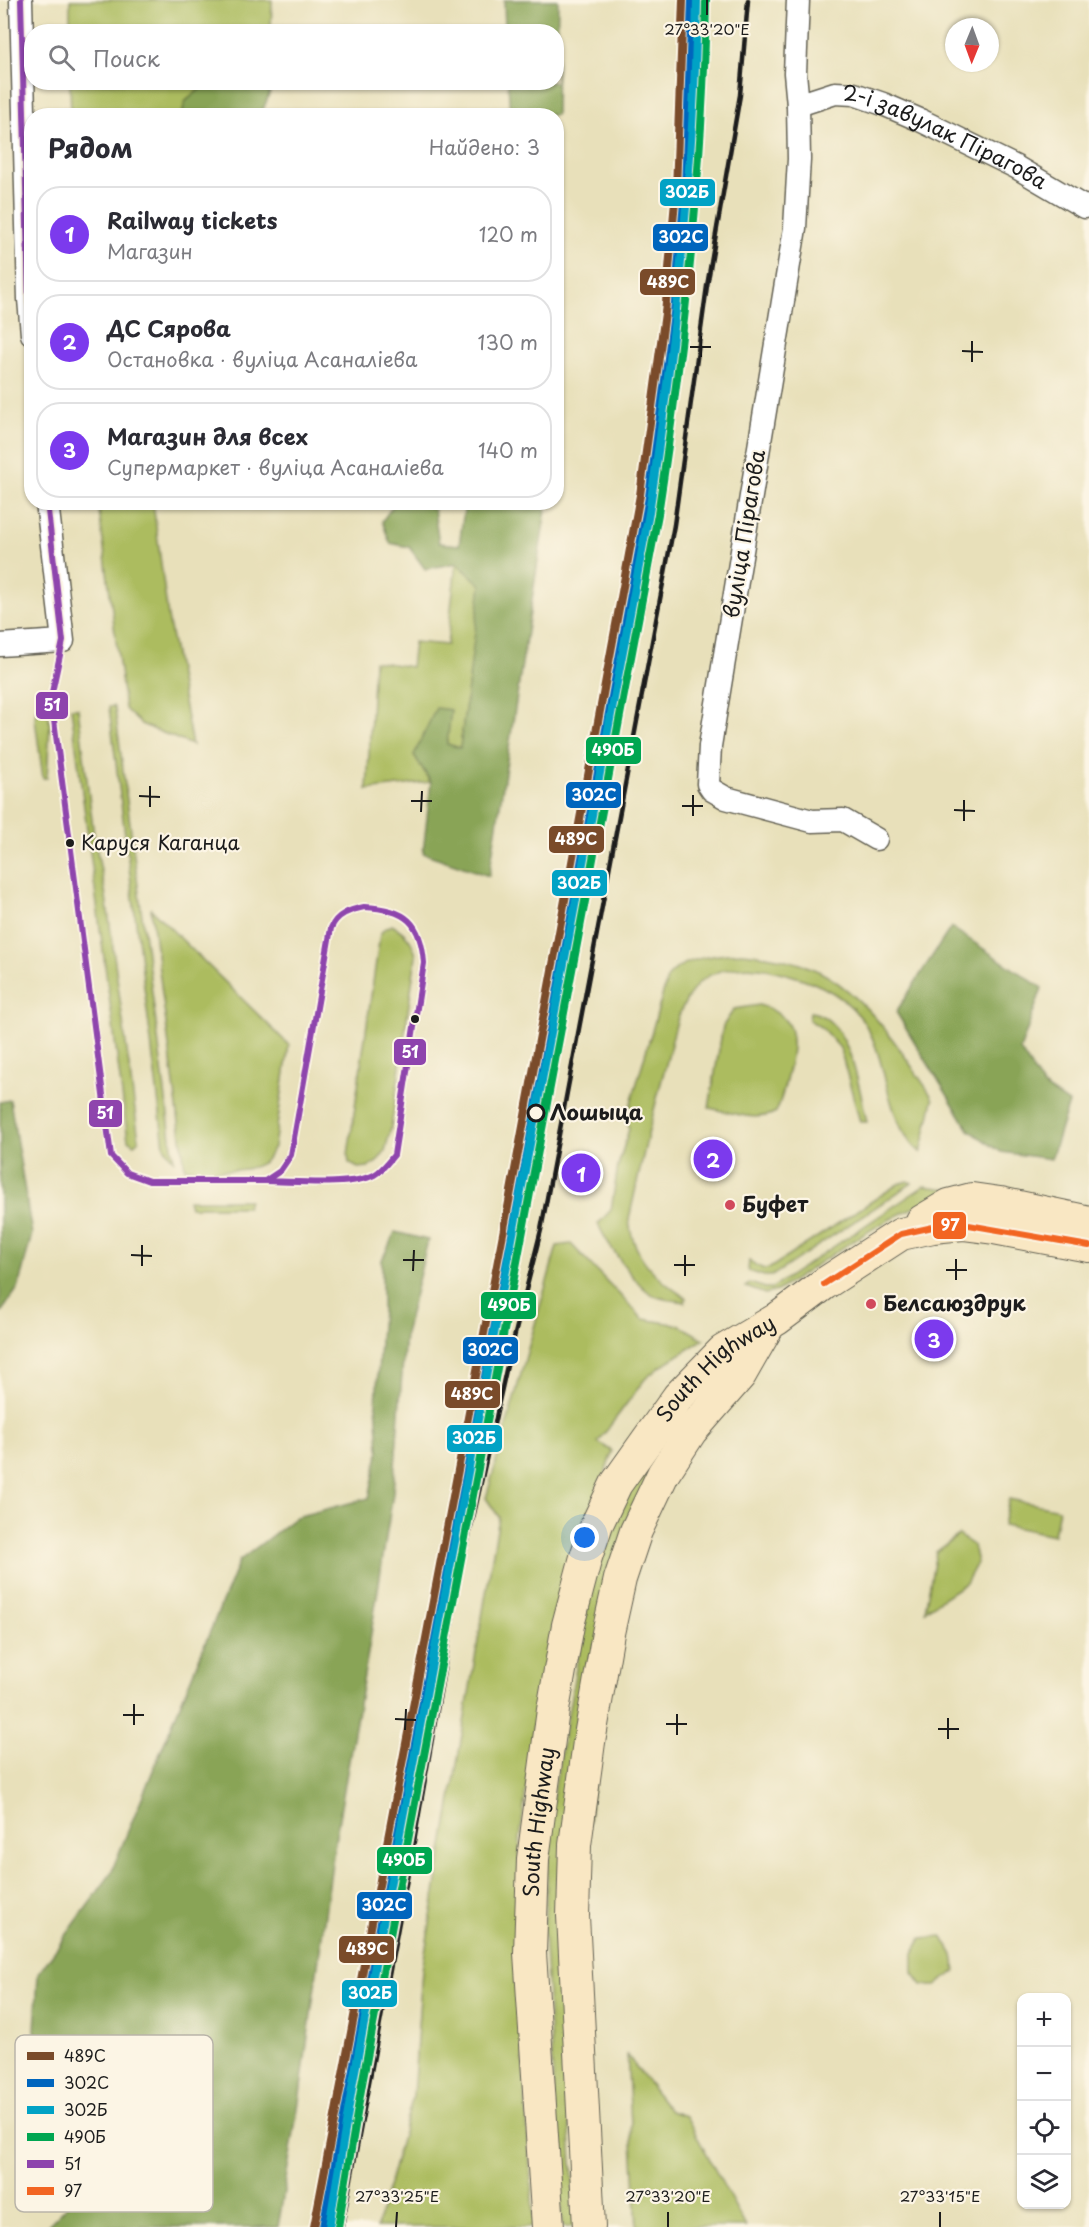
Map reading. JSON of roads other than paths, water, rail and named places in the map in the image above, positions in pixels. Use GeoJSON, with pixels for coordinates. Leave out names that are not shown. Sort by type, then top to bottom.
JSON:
{"type":"FeatureCollection","features":[{"type":"Feature","properties":{"kind":"main road"},"geometry":{"type":"LineString","coordinates":[[768,1325],[824,1284],[949,1205],[972,1199],[1089,1222]]}},
{"type":"Feature","properties":{"kind":"main road"},"geometry":{"type":"LineString","coordinates":[[901,1234],[933,1227],[963,1224],[1089,1246]]}},
{"type":"Feature","properties":{"kind":"main road","name":"South Highway"},"geometry":{"type":"LineString","coordinates":[[548,2227],[530,1953],[533,1859],[553,1710],[568,1625],[593,1535],[616,1484],[678,1396],[723,1351],[768,1325]]}},
{"type":"Feature","properties":{"kind":"main road","name":"South Highway"},"geometry":{"type":"LineString","coordinates":[[589,2227],[573,1916],[575,1845],[589,1742],[608,1633],[620,1579],[633,1540],[663,1474],[691,1431],[740,1375],[768,1325]]}},
{"type":"Feature","properties":{"kind":"street"},"geometry":{"type":"LineString","coordinates":[[21,0],[24,123]]}},
{"type":"Feature","properties":{"kind":"street"},"geometry":{"type":"LineString","coordinates":[[798,0],[795,73],[798,105]]}},
{"type":"Feature","properties":{"kind":"street","name":"2-і завулак Пірагова"},"geometry":{"type":"LineString","coordinates":[[798,105],[835,93],[854,94],[873,100],[920,120],[1016,167],[1087,207]]}},
{"type":"Feature","properties":{"kind":"street","name":"вуліца Пірагова"},"geometry":{"type":"LineString","coordinates":[[798,105],[799,159],[795,228],[710,746],[708,784],[712,790],[726,798],[812,821],[843,820],[876,839]]}},
{"type":"Feature","properties":{"kind":"street"},"geometry":{"type":"LineString","coordinates":[[0,645],[63,640],[48,510]]}},
{"type":"Feature","properties":{"kind":"railway"},"geometry":{"type":"LineString","coordinates":[[342,2227],[462,1568],[506,1370],[541,1230],[674,525],[707,286],[740,95],[748,0]]}},
{"type":"Feature","properties":{"kind":"place","name":"Каруся Каганца"},"geometry":{"type":"Point","coordinates":[70,843]}},
{"type":"Feature","properties":{"kind":"place","name":"Лошыца"},"geometry":{"type":"Point","coordinates":[536,1113]}},
{"type":"Feature","properties":{"kind":"place","name":"ДС Сярова"},"geometry":{"type":"Point","coordinates":[713,1159]}},
{"type":"Feature","properties":{"kind":"place","name":"Railway tickets"},"geometry":{"type":"Point","coordinates":[581,1173]}},
{"type":"Feature","properties":{"kind":"place","name":"Буфет"},"geometry":{"type":"Point","coordinates":[730,1205]}},
{"type":"Feature","properties":{"kind":"place","name":"Белсаюздрук"},"geometry":{"type":"Point","coordinates":[871,1304]}},
{"type":"Feature","properties":{"kind":"place","name":"Магазин для всех"},"geometry":{"type":"Point","coordinates":[934,1339]}}]}
